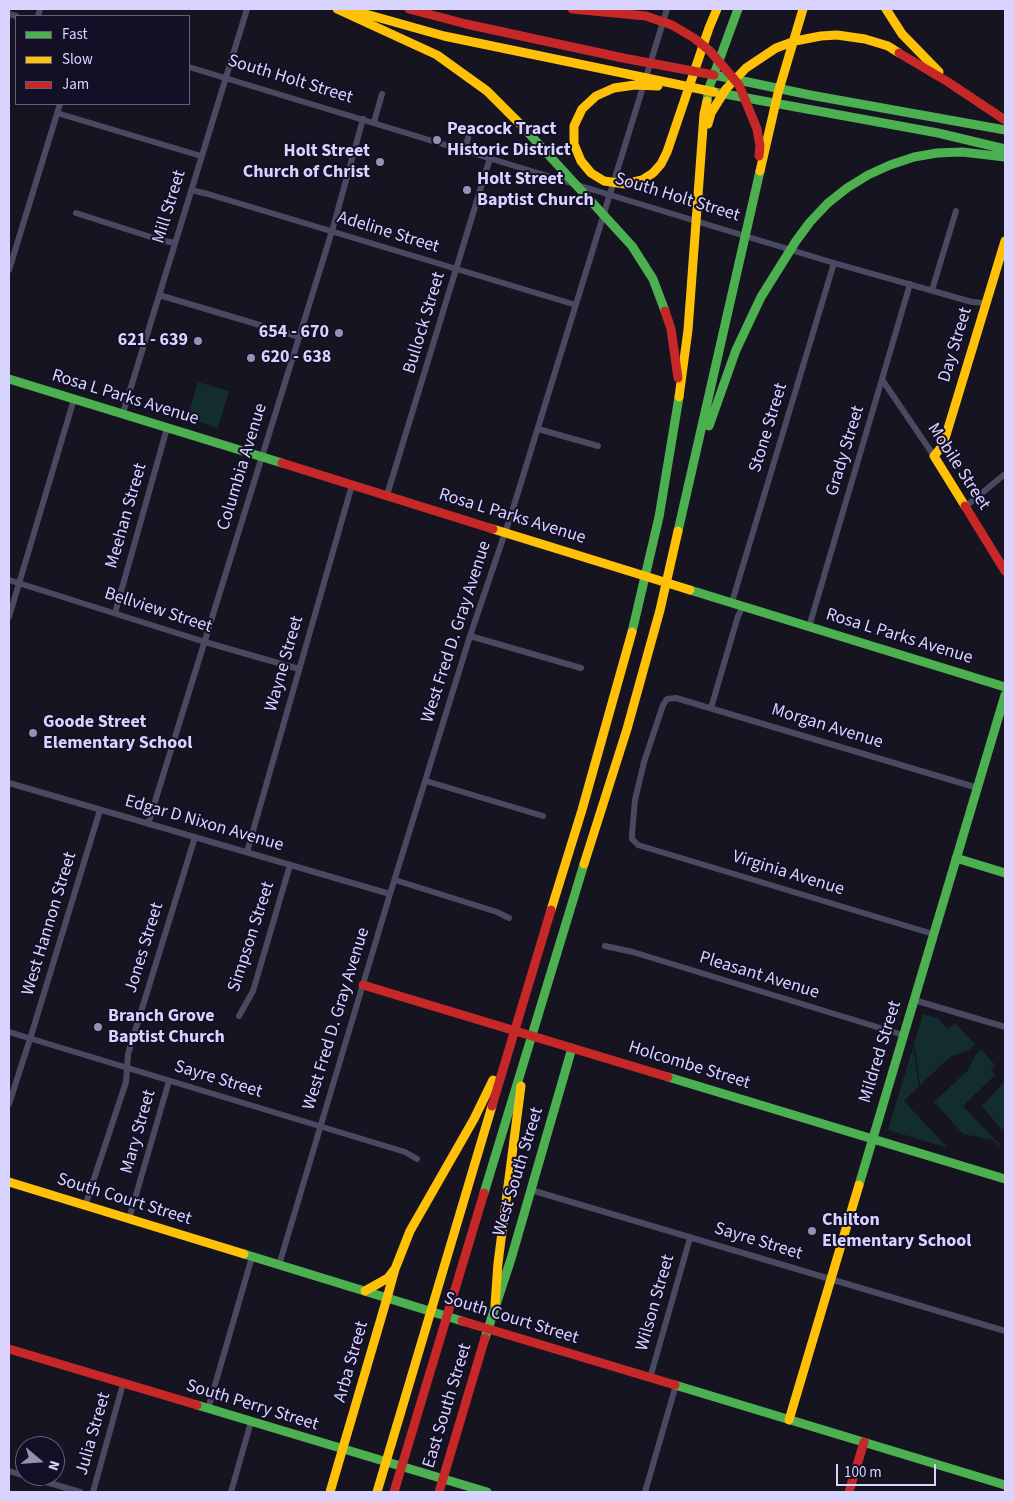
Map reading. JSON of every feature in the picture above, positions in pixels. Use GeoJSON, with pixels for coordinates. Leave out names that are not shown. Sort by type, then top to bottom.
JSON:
{"type":"FeatureCollection","features":[{"type":"Feature","properties":{"kind":"main road"},"geometry":{"type":"LineString","coordinates":[[337,9],[365,24],[385,30],[428,51],[453,66],[487,91],[632,246],[653,279],[664,307],[671,329],[680,394]]}},
{"type":"Feature","properties":{"kind":"main road"},"geometry":{"type":"LineString","coordinates":[[348,9],[480,44],[763,102],[938,133],[1003,153]]}},
{"type":"Feature","properties":{"kind":"main road"},"geometry":{"type":"LineString","coordinates":[[409,9],[466,24],[623,58],[759,83],[810,95],[1005,130]]}},
{"type":"Feature","properties":{"kind":"main road"},"geometry":{"type":"LineString","coordinates":[[572,9],[625,12],[656,19],[694,38],[721,62],[739,85],[757,129],[760,146],[754,197]]}},
{"type":"Feature","properties":{"kind":"main road"},"geometry":{"type":"LineString","coordinates":[[681,86],[614,88],[596,96],[587,103],[574,126],[574,137],[576,152],[591,173],[604,181],[618,184],[642,180],[657,168],[667,152],[717,9]]}},
{"type":"Feature","properties":{"kind":"main road"},"geometry":{"type":"LineString","coordinates":[[377,1492],[508,1051],[585,801],[640,601],[659,516],[680,394],[688,330],[692,251],[704,114],[709,88],[738,9]]}},
{"type":"Feature","properties":{"kind":"main road"},"geometry":{"type":"LineString","coordinates":[[394,1492],[524,1056],[624,738],[660,610],[778,93],[803,9]]}},
{"type":"Feature","properties":{"kind":"main road"},"geometry":{"type":"LineString","coordinates":[[886,9],[902,34],[948,82]]}},
{"type":"Feature","properties":{"kind":"main road"},"geometry":{"type":"LineString","coordinates":[[701,148],[711,112],[726,89],[746,68],[776,48],[796,41],[821,36],[837,35],[865,38],[888,46],[948,82],[1005,120]]}},
{"type":"Feature","properties":{"kind":"main road"},"geometry":{"type":"LineString","coordinates":[[693,470],[736,350],[755,308],[771,279],[810,222],[828,203],[868,175],[890,165],[920,156],[944,153],[1003,153]]}},
{"type":"Feature","properties":{"kind":"main road","name":"Day Street"},"geometry":{"type":"LineString","coordinates":[[934,456],[943,445],[985,302],[1001,270],[1005,241]]}},
{"type":"Feature","properties":{"kind":"main road","name":"Rosa L Parks Avenue"},"geometry":{"type":"LineString","coordinates":[[9,379],[1005,686]]}},
{"type":"Feature","properties":{"kind":"main road","name":"Mobile Street"},"geometry":{"type":"LineString","coordinates":[[934,456],[1005,571]]}},
{"type":"Feature","properties":{"kind":"main road","name":"Mildred Street"},"geometry":{"type":"LineString","coordinates":[[789,1420],[1005,694]]}},
{"type":"Feature","properties":{"kind":"main road"},"geometry":{"type":"LineString","coordinates":[[956,858],[1005,873]]}},
{"type":"Feature","properties":{"kind":"main road","name":"Holcombe Street"},"geometry":{"type":"LineString","coordinates":[[363,985],[1005,1178]]}},
{"type":"Feature","properties":{"kind":"main road","name":"West South Street"},"geometry":{"type":"LineString","coordinates":[[495,1305],[572,1048]]}},
{"type":"Feature","properties":{"kind":"main road","name":"Arba Street"},"geometry":{"type":"LineString","coordinates":[[330,1492],[395,1269],[414,1224],[474,1119],[508,1051]]}},
{"type":"Feature","properties":{"kind":"main road"},"geometry":{"type":"LineString","coordinates":[[495,1305],[498,1263],[524,1056]]}},
{"type":"Feature","properties":{"kind":"main road","name":"South Court Street"},"geometry":{"type":"LineString","coordinates":[[9,1182],[279,1266],[1005,1485]]}},
{"type":"Feature","properties":{"kind":"main road"},"geometry":{"type":"LineString","coordinates":[[365,1292],[388,1278],[395,1269]]}},
{"type":"Feature","properties":{"kind":"main road","name":"East South Street"},"geometry":{"type":"LineString","coordinates":[[439,1492],[495,1305]]}},
{"type":"Feature","properties":{"kind":"main road","name":"South Perry Street"},"geometry":{"type":"LineString","coordinates":[[9,1349],[487,1492]]}},
{"type":"Feature","properties":{"kind":"main road"},"geometry":{"type":"LineString","coordinates":[[850,1492],[864,1442]]}},
{"type":"Feature","properties":{"kind":"street","name":"Mill Street"},"geometry":{"type":"LineString","coordinates":[[122,413],[247,9]]}},
{"type":"Feature","properties":{"kind":"street","name":"West Fred D. Gray Avenue"},"geometry":{"type":"LineString","coordinates":[[279,1266],[390,894],[470,636],[538,429],[667,9]]}},
{"type":"Feature","properties":{"kind":"street","name":"South Holt Street"},"geometry":{"type":"LineString","coordinates":[[190,67],[834,263],[972,302],[985,302]]}},
{"type":"Feature","properties":{"kind":"street"},"geometry":{"type":"LineString","coordinates":[[374,122],[382,94]]}},
{"type":"Feature","properties":{"kind":"street"},"geometry":{"type":"LineString","coordinates":[[9,270],[60,105]]}},
{"type":"Feature","properties":{"kind":"street"},"geometry":{"type":"LineString","coordinates":[[58,113],[201,156]]}},
{"type":"Feature","properties":{"kind":"street","name":"Columbia Avenue"},"geometry":{"type":"LineString","coordinates":[[148,824],[300,337],[363,119]]}},
{"type":"Feature","properties":{"kind":"street"},"geometry":{"type":"LineString","coordinates":[[465,150],[468,138]]}},
{"type":"Feature","properties":{"kind":"street","name":"Bullock Street"},"geometry":{"type":"LineString","coordinates":[[387,495],[490,158]]}},
{"type":"Feature","properties":{"kind":"street","name":"Adeline Street"},"geometry":{"type":"LineString","coordinates":[[191,190],[576,305]]}},
{"type":"Feature","properties":{"kind":"street"},"geometry":{"type":"LineString","coordinates":[[932,290],[956,211]]}},
{"type":"Feature","properties":{"kind":"street"},"geometry":{"type":"LineString","coordinates":[[76,213],[175,243]]}},
{"type":"Feature","properties":{"kind":"street","name":"Stone Street"},"geometry":{"type":"LineString","coordinates":[[732,602],[834,263]]}},
{"type":"Feature","properties":{"kind":"street","name":"Grady Street"},"geometry":{"type":"LineString","coordinates":[[809,627],[910,284]]}},
{"type":"Feature","properties":{"kind":"street"},"geometry":{"type":"LineString","coordinates":[[159,295],[300,337]]}},
{"type":"Feature","properties":{"kind":"street","name":"Mobile Street"},"geometry":{"type":"LineString","coordinates":[[883,381],[934,456]]}},
{"type":"Feature","properties":{"kind":"street"},"geometry":{"type":"LineString","coordinates":[[9,617],[74,399]]}},
{"type":"Feature","properties":{"kind":"street","name":"Meehan Street"},"geometry":{"type":"LineString","coordinates":[[115,613],[167,428]]}},
{"type":"Feature","properties":{"kind":"street"},"geometry":{"type":"LineString","coordinates":[[538,429],[598,446]]}},
{"type":"Feature","properties":{"kind":"street"},"geometry":{"type":"LineString","coordinates":[[965,507],[1005,474]]}},
{"type":"Feature","properties":{"kind":"street","name":"Wayne Street"},"geometry":{"type":"LineString","coordinates":[[247,852],[352,485]]}},
{"type":"Feature","properties":{"kind":"street","name":"Bellview Street"},"geometry":{"type":"LineString","coordinates":[[9,580],[205,642],[299,669]]}},
{"type":"Feature","properties":{"kind":"street"},"geometry":{"type":"LineString","coordinates":[[712,708],[743,606]]}},
{"type":"Feature","properties":{"kind":"street"},"geometry":{"type":"LineString","coordinates":[[470,636],[581,668]]}},
{"type":"Feature","properties":{"kind":"street","name":"Morgan Avenue"},"geometry":{"type":"LineString","coordinates":[[634,842],[632,834],[638,783],[663,705],[668,699],[676,698],[712,708],[978,788]]}},
{"type":"Feature","properties":{"kind":"street"},"geometry":{"type":"LineString","coordinates":[[426,781],[543,816]]}},
{"type":"Feature","properties":{"kind":"street","name":"Edgar D Nixon Avenue"},"geometry":{"type":"LineString","coordinates":[[9,784],[390,894]]}},
{"type":"Feature","properties":{"kind":"street","name":"West Hannon Street"},"geometry":{"type":"LineString","coordinates":[[9,1104],[100,810]]}},
{"type":"Feature","properties":{"kind":"street","name":"Jones Street"},"geometry":{"type":"LineString","coordinates":[[85,1206],[126,1082],[128,1054],[195,837]]}},
{"type":"Feature","properties":{"kind":"street","name":"Virginia Avenue"},"geometry":{"type":"LineString","coordinates":[[634,842],[638,845],[933,934]]}},
{"type":"Feature","properties":{"kind":"street","name":"Simpson Street"},"geometry":{"type":"LineString","coordinates":[[239,1016],[253,991],[290,865]]}},
{"type":"Feature","properties":{"kind":"street"},"geometry":{"type":"LineString","coordinates":[[395,880],[497,912],[509,918]]}},
{"type":"Feature","properties":{"kind":"street","name":"Pleasant Avenue"},"geometry":{"type":"LineString","coordinates":[[605,946],[633,952],[903,1035]]}},
{"type":"Feature","properties":{"kind":"street"},"geometry":{"type":"LineString","coordinates":[[914,1000],[1005,1027]]}},
{"type":"Feature","properties":{"kind":"street","name":"Sayre Street"},"geometry":{"type":"LineString","coordinates":[[9,1032],[404,1152],[417,1159]]}},
{"type":"Feature","properties":{"kind":"street","name":"Mary Street"},"geometry":{"type":"LineString","coordinates":[[129,1220],[169,1081]]}},
{"type":"Feature","properties":{"kind":"street","name":"Sayre Street"},"geometry":{"type":"LineString","coordinates":[[531,1190],[1005,1331]]}},
{"type":"Feature","properties":{"kind":"street","name":"Wilson Street"},"geometry":{"type":"LineString","coordinates":[[650,1378],[690,1238]]}},
{"type":"Feature","properties":{"kind":"street"},"geometry":{"type":"LineString","coordinates":[[208,1409],[252,1257]]}},
{"type":"Feature","properties":{"kind":"street","name":"Julia Street"},"geometry":{"type":"LineString","coordinates":[[92,1492],[123,1384]]}},
{"type":"Feature","properties":{"kind":"street"},"geometry":{"type":"LineString","coordinates":[[645,1492],[676,1386]]}},
{"type":"Feature","properties":{"kind":"street"},"geometry":{"type":"LineString","coordinates":[[231,1492],[251,1422]]}},
{"type":"Feature","properties":{"kind":"street"},"geometry":{"type":"LineString","coordinates":[[60,1486],[80,1492]]}},
{"type":"Feature","properties":{"kind":"green space"},"geometry":{"type":"Polygon","coordinates":[[[198,382],[229,391],[218,428],[187,418],[198,382]]]}},
{"type":"Feature","properties":{"kind":"green space"},"geometry":{"type":"Polygon","coordinates":[[[923,1014],[938,1018],[948,1029],[955,1023],[975,1044],[971,1049],[950,1057],[920,1085],[914,1044],[923,1014]]]}},
{"type":"Feature","properties":{"kind":"green space"},"geometry":{"type":"Polygon","coordinates":[[[913,1047],[919,1086],[904,1101],[948,1148],[888,1130],[913,1047]]]}},
{"type":"Feature","properties":{"kind":"green space"},"geometry":{"type":"Polygon","coordinates":[[[981,1049],[996,1066],[991,1070],[995,1075],[963,1106],[999,1146],[993,1140],[963,1134],[934,1102],[968,1070],[976,1054],[981,1049]]]}},
{"type":"Feature","properties":{"kind":"green space"},"geometry":{"type":"Polygon","coordinates":[[[1003,1083],[1005,1086],[1005,1127],[1002,1130],[982,1106],[1003,1083]]]}},
{"type":"Feature","properties":{"kind":"traffic: fast"},"geometry":{"type":"LineString","coordinates":[[707,101],[709,88],[738,9]]}},
{"type":"Feature","properties":{"kind":"traffic: fast"},"geometry":{"type":"LineString","coordinates":[[714,75],[810,95],[1005,130]]}},
{"type":"Feature","properties":{"kind":"traffic: fast"},"geometry":{"type":"LineString","coordinates":[[714,92],[938,133],[1005,149]]}},
{"type":"Feature","properties":{"kind":"traffic: fast"},"geometry":{"type":"LineString","coordinates":[[523,127],[632,246],[653,279],[665,311]]}},
{"type":"Feature","properties":{"kind":"traffic: fast"},"geometry":{"type":"LineString","coordinates":[[709,426],[736,350],[761,297],[796,241],[810,222],[828,203],[868,175],[914,157],[937,153],[962,152],[1005,157]]}},
{"type":"Feature","properties":{"kind":"traffic: fast"},"geometry":{"type":"LineString","coordinates":[[678,531],[760,171]]}},
{"type":"Feature","properties":{"kind":"traffic: fast"},"geometry":{"type":"LineString","coordinates":[[9,379],[282,463]]}},
{"type":"Feature","properties":{"kind":"traffic: fast"},"geometry":{"type":"LineString","coordinates":[[632,632],[659,517],[679,397]]}},
{"type":"Feature","properties":{"kind":"traffic: fast"},"geometry":{"type":"LineString","coordinates":[[690,590],[1005,687]]}},
{"type":"Feature","properties":{"kind":"traffic: fast"},"geometry":{"type":"LineString","coordinates":[[859,1185],[1005,695]]}},
{"type":"Feature","properties":{"kind":"traffic: fast"},"geometry":{"type":"LineString","coordinates":[[956,858],[1005,873]]}},
{"type":"Feature","properties":{"kind":"traffic: fast"},"geometry":{"type":"LineString","coordinates":[[484,1193],[584,864]]}},
{"type":"Feature","properties":{"kind":"traffic: fast"},"geometry":{"type":"LineString","coordinates":[[485,1338],[511,1259],[572,1048]]}},
{"type":"Feature","properties":{"kind":"traffic: fast"},"geometry":{"type":"LineString","coordinates":[[668,1077],[1005,1179]]}},
{"type":"Feature","properties":{"kind":"traffic: fast"},"geometry":{"type":"LineString","coordinates":[[244,1254],[462,1321]]}},
{"type":"Feature","properties":{"kind":"traffic: fast"},"geometry":{"type":"LineString","coordinates":[[675,1385],[1005,1485]]}},
{"type":"Feature","properties":{"kind":"traffic: fast"},"geometry":{"type":"LineString","coordinates":[[197,1405],[487,1492]]}},
{"type":"Feature","properties":{"kind":"traffic: slow"},"geometry":{"type":"LineString","coordinates":[[337,9],[437,55],[487,91],[523,127]]}},
{"type":"Feature","properties":{"kind":"traffic: slow"},"geometry":{"type":"LineString","coordinates":[[348,9],[444,36],[714,92]]}},
{"type":"Feature","properties":{"kind":"traffic: slow"},"geometry":{"type":"LineString","coordinates":[[658,86],[635,85],[614,88],[596,96],[582,109],[574,126],[574,144],[581,161],[591,173],[604,181],[625,184],[642,180],[653,173],[661,164],[667,152],[717,9]]}},
{"type":"Feature","properties":{"kind":"traffic: slow"},"geometry":{"type":"LineString","coordinates":[[760,171],[778,93],[803,9]]}},
{"type":"Feature","properties":{"kind":"traffic: slow"},"geometry":{"type":"LineString","coordinates":[[886,9],[902,34],[939,72]]}},
{"type":"Feature","properties":{"kind":"traffic: slow"},"geometry":{"type":"LineString","coordinates":[[708,124],[711,113],[726,89],[746,68],[776,48],[795,41],[837,35],[865,39],[888,46],[899,53]]}},
{"type":"Feature","properties":{"kind":"traffic: slow"},"geometry":{"type":"LineString","coordinates":[[679,397],[688,330],[704,114],[707,101]]}},
{"type":"Feature","properties":{"kind":"traffic: slow"},"geometry":{"type":"LineString","coordinates":[[965,506],[934,456],[943,445],[1005,241]]}},
{"type":"Feature","properties":{"kind":"traffic: slow"},"geometry":{"type":"LineString","coordinates":[[493,529],[690,590]]}},
{"type":"Feature","properties":{"kind":"traffic: slow"},"geometry":{"type":"LineString","coordinates":[[584,864],[627,729],[660,610],[678,531]]}},
{"type":"Feature","properties":{"kind":"traffic: slow"},"geometry":{"type":"LineString","coordinates":[[551,910],[582,810],[632,632]]}},
{"type":"Feature","properties":{"kind":"traffic: slow"},"geometry":{"type":"LineString","coordinates":[[387,1298],[395,1269],[410,1231],[474,1119],[493,1080]]}},
{"type":"Feature","properties":{"kind":"traffic: slow"},"geometry":{"type":"LineString","coordinates":[[495,1305],[498,1263],[521,1086]]}},
{"type":"Feature","properties":{"kind":"traffic: slow"},"geometry":{"type":"LineString","coordinates":[[377,1492],[492,1106]]}},
{"type":"Feature","properties":{"kind":"traffic: slow"},"geometry":{"type":"LineString","coordinates":[[9,1182],[244,1254]]}},
{"type":"Feature","properties":{"kind":"traffic: slow"},"geometry":{"type":"LineString","coordinates":[[789,1420],[859,1185]]}},
{"type":"Feature","properties":{"kind":"traffic: slow"},"geometry":{"type":"LineString","coordinates":[[365,1291],[388,1278],[394,1270]]}},
{"type":"Feature","properties":{"kind":"traffic: slow"},"geometry":{"type":"LineString","coordinates":[[330,1492],[387,1298]]}},
{"type":"Feature","properties":{"kind":"traffic: jam"},"geometry":{"type":"LineString","coordinates":[[409,9],[466,24],[623,58],[714,75]]}},
{"type":"Feature","properties":{"kind":"traffic: jam"},"geometry":{"type":"LineString","coordinates":[[572,9],[646,16],[672,25],[694,38],[710,51],[739,85],[757,129],[760,146],[759,156]]}},
{"type":"Feature","properties":{"kind":"traffic: jam"},"geometry":{"type":"LineString","coordinates":[[899,53],[948,82],[1005,120]]}},
{"type":"Feature","properties":{"kind":"traffic: jam"},"geometry":{"type":"LineString","coordinates":[[665,311],[671,329],[678,378]]}},
{"type":"Feature","properties":{"kind":"traffic: jam"},"geometry":{"type":"LineString","coordinates":[[282,463],[493,529]]}},
{"type":"Feature","properties":{"kind":"traffic: jam"},"geometry":{"type":"LineString","coordinates":[[965,506],[1005,571]]}},
{"type":"Feature","properties":{"kind":"traffic: jam"},"geometry":{"type":"LineString","coordinates":[[492,1106],[551,910]]}},
{"type":"Feature","properties":{"kind":"traffic: jam"},"geometry":{"type":"LineString","coordinates":[[363,985],[668,1077]]}},
{"type":"Feature","properties":{"kind":"traffic: jam"},"geometry":{"type":"LineString","coordinates":[[394,1492],[484,1193]]}},
{"type":"Feature","properties":{"kind":"traffic: jam"},"geometry":{"type":"LineString","coordinates":[[462,1321],[675,1385]]}},
{"type":"Feature","properties":{"kind":"traffic: jam"},"geometry":{"type":"LineString","coordinates":[[439,1492],[485,1338]]}},
{"type":"Feature","properties":{"kind":"traffic: jam"},"geometry":{"type":"LineString","coordinates":[[9,1349],[197,1405]]}},
{"type":"Feature","properties":{"kind":"traffic: jam"},"geometry":{"type":"LineString","coordinates":[[849,1492],[864,1442]]}},
{"type":"Feature","properties":{"kind":"place","name":"Peacock Tract Historic District"},"geometry":{"type":"Point","coordinates":[437,140]}},
{"type":"Feature","properties":{"kind":"place","name":"Holt Street Church of Christ"},"geometry":{"type":"Point","coordinates":[380,162]}},
{"type":"Feature","properties":{"kind":"place","name":"Holt Street Baptist Church"},"geometry":{"type":"Point","coordinates":[467,190]}},
{"type":"Feature","properties":{"kind":"place","name":"654 - 670"},"geometry":{"type":"Point","coordinates":[339,333]}},
{"type":"Feature","properties":{"kind":"place","name":"621 - 639"},"geometry":{"type":"Point","coordinates":[198,341]}},
{"type":"Feature","properties":{"kind":"place","name":"620 - 638"},"geometry":{"type":"Point","coordinates":[251,358]}},
{"type":"Feature","properties":{"kind":"place","name":"Goode Street Elementary School"},"geometry":{"type":"Point","coordinates":[33,733]}},
{"type":"Feature","properties":{"kind":"place","name":"Branch Grove Baptist Church"},"geometry":{"type":"Point","coordinates":[98,1027]}},
{"type":"Feature","properties":{"kind":"place","name":"Chilton Elementary School"},"geometry":{"type":"Point","coordinates":[812,1231]}}]}
